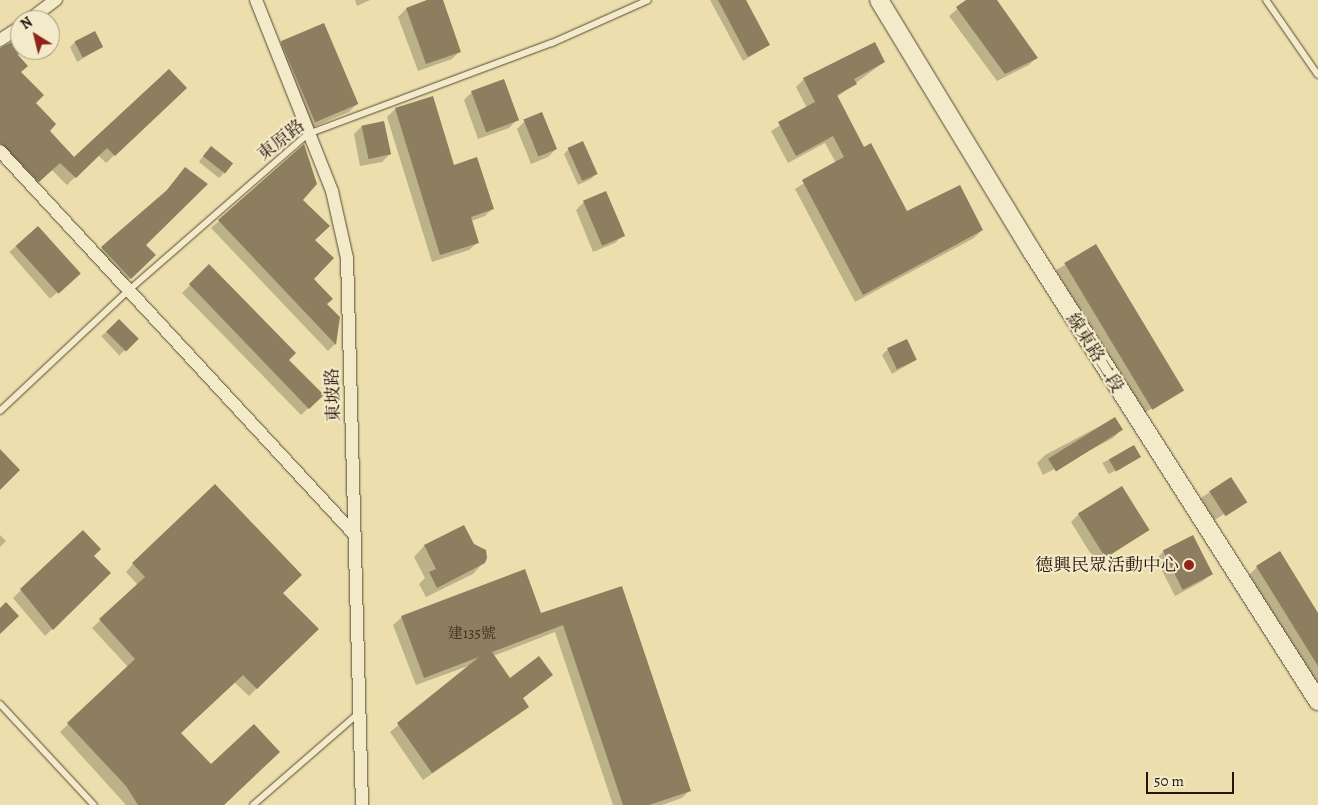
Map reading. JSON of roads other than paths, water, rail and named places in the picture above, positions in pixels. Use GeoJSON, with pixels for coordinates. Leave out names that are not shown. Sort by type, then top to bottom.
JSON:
{"type":"FeatureCollection","features":[{"type":"Feature","properties":{"kind":"main road","name":"線東路二段"},"geometry":{"type":"LineString","coordinates":[[880,0],[1030,250],[1318,702]]}},
{"type":"Feature","properties":{"kind":"street"},"geometry":{"type":"LineString","coordinates":[[42,10],[56,0]]}},
{"type":"Feature","properties":{"kind":"street","name":"東坡路"},"geometry":{"type":"LineString","coordinates":[[256,0],[332,191],[347,258],[362,805]]}},
{"type":"Feature","properties":{"kind":"street"},"geometry":{"type":"LineString","coordinates":[[0,151],[354,534]]}},
{"type":"Feature","properties":{"kind":"lane","name":"東原路"},"geometry":{"type":"LineString","coordinates":[[0,410],[129,290],[308,134],[552,43],[648,0]]}},
{"type":"Feature","properties":{"kind":"lane"},"geometry":{"type":"LineString","coordinates":[[1266,0],[1318,75]]}},
{"type":"Feature","properties":{"kind":"lane"},"geometry":{"type":"LineString","coordinates":[[0,704],[94,805]]}},
{"type":"Feature","properties":{"kind":"lane"},"geometry":{"type":"LineString","coordinates":[[253,805],[359,713]]}},
{"type":"Feature","properties":{"kind":"place","name":"德興民眾活動中心"},"geometry":{"type":"Point","coordinates":[1189,565]}}]}
